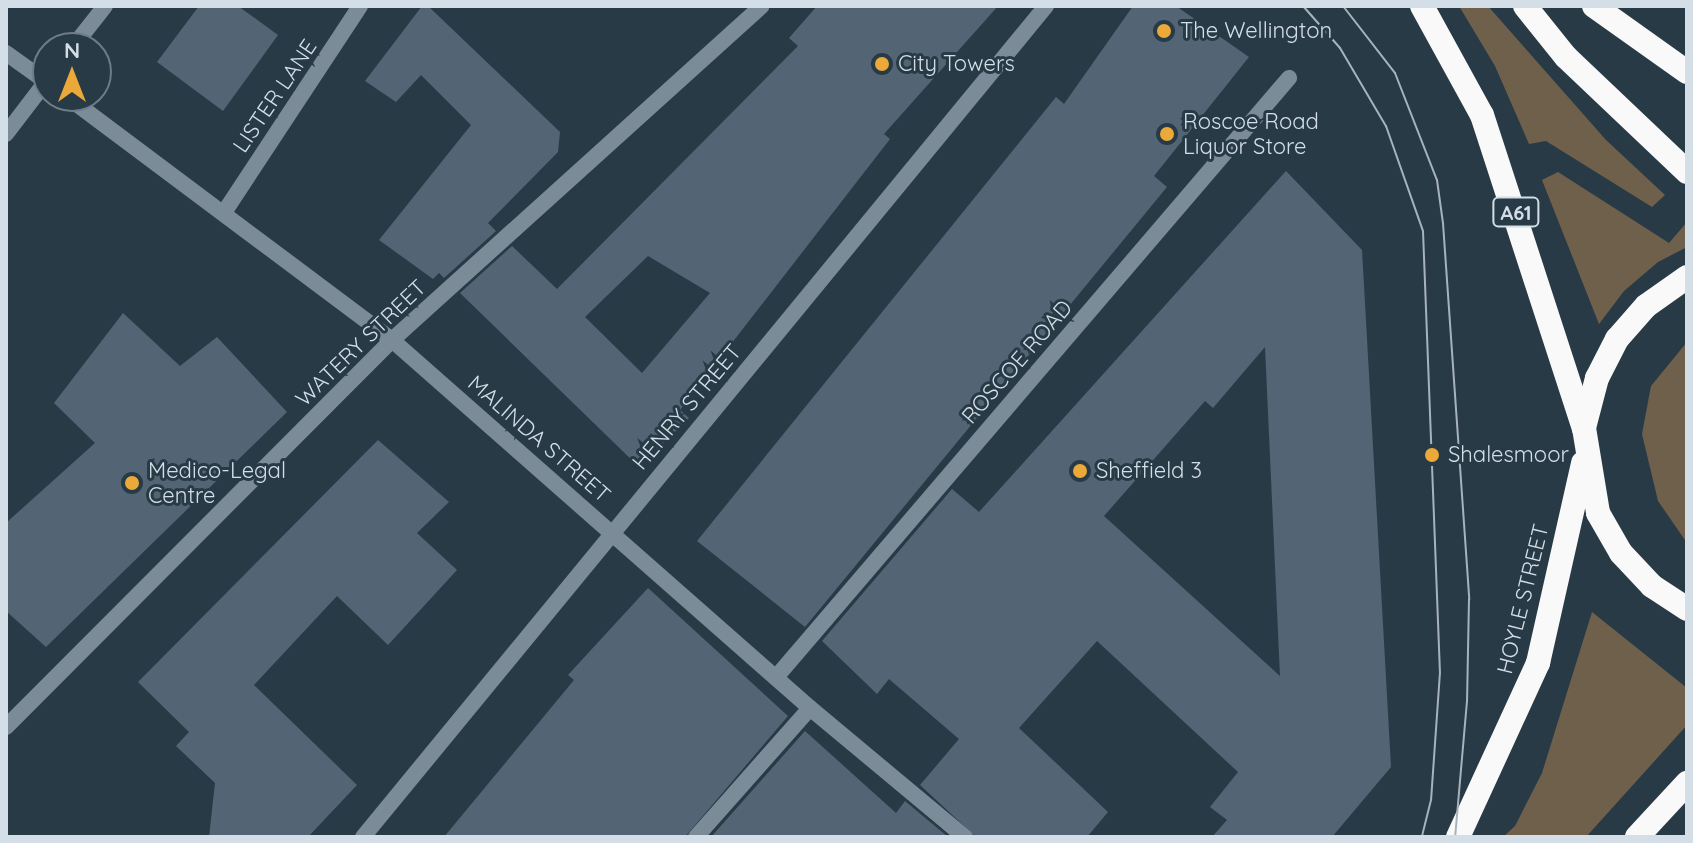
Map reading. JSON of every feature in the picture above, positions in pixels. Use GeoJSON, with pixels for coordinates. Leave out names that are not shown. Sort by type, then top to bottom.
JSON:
{"type":"FeatureCollection","features":[{"type":"Feature","properties":{"kind":"highway","name":"A61"},"geometry":{"type":"LineString","coordinates":[[1422,6],[1482,115],[1584,428],[1585,457],[1598,513],[1621,553],[1652,586],[1687,609]]}},
{"type":"Feature","properties":{"kind":"highway"},"geometry":{"type":"LineString","coordinates":[[1525,6],[1566,57],[1687,172]]}},
{"type":"Feature","properties":{"kind":"highway"},"geometry":{"type":"LineString","coordinates":[[1594,6],[1687,72]]}},
{"type":"Feature","properties":{"kind":"highway","name":"A61"},"geometry":{"type":"LineString","coordinates":[[1584,428],[1597,378],[1617,339],[1646,306],[1687,277]]}},
{"type":"Feature","properties":{"kind":"highway","name":"HOYLE STREET"},"geometry":{"type":"LineString","coordinates":[[1458,837],[1538,663],[1585,457]]}},
{"type":"Feature","properties":{"kind":"highway"},"geometry":{"type":"LineString","coordinates":[[1637,837],[1687,783]]}},
{"type":"Feature","properties":{"kind":"street"},"geometry":{"type":"LineString","coordinates":[[85,32],[105,6]]}},
{"type":"Feature","properties":{"kind":"street","name":"LISTER LANE"},"geometry":{"type":"LineString","coordinates":[[225,211],[360,6]]}},
{"type":"Feature","properties":{"kind":"street","name":"WATERY STREET"},"geometry":{"type":"LineString","coordinates":[[6,727],[392,340],[761,6]]}},
{"type":"Feature","properties":{"kind":"street","name":"HENRY STREET"},"geometry":{"type":"LineString","coordinates":[[363,837],[1046,6]]}},
{"type":"Feature","properties":{"kind":"street"},"geometry":{"type":"LineString","coordinates":[[6,53],[32,71]]}},
{"type":"Feature","properties":{"kind":"street","name":"ROSCOE ROAD"},"geometry":{"type":"LineString","coordinates":[[778,675],[1289,78]]}},
{"type":"Feature","properties":{"kind":"street"},"geometry":{"type":"LineString","coordinates":[[6,134],[32,100]]}},
{"type":"Feature","properties":{"kind":"street","name":"MALINDA STREET"},"geometry":{"type":"LineString","coordinates":[[88,112],[225,211],[392,340],[778,675],[810,708],[965,837]]}},
{"type":"Feature","properties":{"kind":"street"},"geometry":{"type":"LineString","coordinates":[[696,837],[810,708]]}},
{"type":"Feature","properties":{"kind":"shaded area"},"geometry":{"type":"Polygon","coordinates":[[[1459,6],[1488,6],[1606,140],[1665,195],[1652,207],[1546,141],[1529,144],[1495,66],[1459,6]]]}},
{"type":"Feature","properties":{"kind":"shaded area"},"geometry":{"type":"Polygon","coordinates":[[[1558,172],[1669,243],[1687,222],[1687,247],[1658,262],[1624,291],[1599,324],[1542,180],[1558,172]]]}},
{"type":"Feature","properties":{"kind":"shaded area"},"geometry":{"type":"Polygon","coordinates":[[[1687,342],[1687,543],[1658,501],[1642,434],[1651,386],[1687,342]]]}},
{"type":"Feature","properties":{"kind":"shaded area"},"geometry":{"type":"Polygon","coordinates":[[[1592,612],[1687,688],[1687,725],[1586,837],[1503,837],[1515,826],[1542,773],[1592,612]]]}},
{"type":"Feature","properties":{"kind":"building"},"geometry":{"type":"Polygon","coordinates":[[[199,6],[238,6],[278,35],[223,111],[157,62],[199,6]]]}},
{"type":"Feature","properties":{"kind":"building"},"geometry":{"type":"Polygon","coordinates":[[[422,6],[428,6],[560,132],[558,152],[488,223],[496,231],[444,278],[439,273],[433,279],[379,240],[471,125],[421,75],[396,102],[365,81],[422,6]]]}},
{"type":"Feature","properties":{"kind":"building"},"geometry":{"type":"Polygon","coordinates":[[[817,6],[998,6],[884,134],[890,139],[680,410],[689,418],[639,467],[460,293],[512,246],[557,289],[798,46],[789,38],[817,6]],[[648,256],[585,317],[642,373],[710,293],[648,256]]]}},
{"type":"Feature","properties":{"kind":"building"},"geometry":{"type":"Polygon","coordinates":[[[1133,6],[1176,6],[1249,57],[1154,176],[1167,187],[805,627],[697,541],[1056,97],[1064,104],[1133,6]]]}},
{"type":"Feature","properties":{"kind":"building","name":"Sheffield 3"},"geometry":{"type":"Polygon","coordinates":[[[1286,171],[1362,250],[1391,767],[1332,837],[1212,837],[1227,820],[1210,807],[1238,772],[1097,641],[1019,728],[1108,812],[1087,837],[976,837],[920,785],[959,739],[889,679],[877,694],[822,641],[952,489],[979,512],[1286,171]],[[1265,347],[1213,408],[1205,401],[1104,516],[1280,676],[1265,347]]]}},
{"type":"Feature","properties":{"kind":"building","name":"Medico-Legal Centre"},"geometry":{"type":"Polygon","coordinates":[[[123,313],[180,366],[217,337],[287,412],[46,647],[6,611],[6,523],[95,443],[54,403],[123,313]]]}},
{"type":"Feature","properties":{"kind":"building"},"geometry":{"type":"Polygon","coordinates":[[[378,440],[449,502],[417,533],[457,570],[388,645],[337,596],[254,685],[357,785],[308,837],[209,837],[215,783],[176,746],[189,732],[138,682],[378,440]]]}},
{"type":"Feature","properties":{"kind":"building"},"geometry":{"type":"Polygon","coordinates":[[[648,588],[788,716],[685,837],[444,837],[574,680],[568,675],[648,588]]]}},
{"type":"Feature","properties":{"kind":"building"},"geometry":{"type":"Polygon","coordinates":[[[805,731],[896,813],[905,801],[948,837],[711,837],[805,731]]]}},
{"type":"Feature","properties":{"kind":"tram line"},"geometry":{"type":"LineString","coordinates":[[1303,6],[1340,48],[1386,126],[1423,231],[1440,672],[1431,800],[1422,837]]}},
{"type":"Feature","properties":{"kind":"tram line"},"geometry":{"type":"LineString","coordinates":[[1343,6],[1395,73],[1437,180],[1443,223],[1469,599],[1467,701],[1455,837]]}},
{"type":"Feature","properties":{"kind":"place","name":"The Wellington"},"geometry":{"type":"Point","coordinates":[1164,31]}},
{"type":"Feature","properties":{"kind":"place","name":"City Towers"},"geometry":{"type":"Point","coordinates":[882,64]}},
{"type":"Feature","properties":{"kind":"place","name":"Roscoe Road Liquor Store"},"geometry":{"type":"Point","coordinates":[1167,134]}},
{"type":"Feature","properties":{"kind":"place","name":"Shalesmoor"},"geometry":{"type":"Point","coordinates":[1432,455]}},
{"type":"Feature","properties":{"kind":"place","name":"Sheffield 3"},"geometry":{"type":"Point","coordinates":[1080,471]}},
{"type":"Feature","properties":{"kind":"place","name":"Medico-Legal Centre"},"geometry":{"type":"Point","coordinates":[132,483]}}]}
